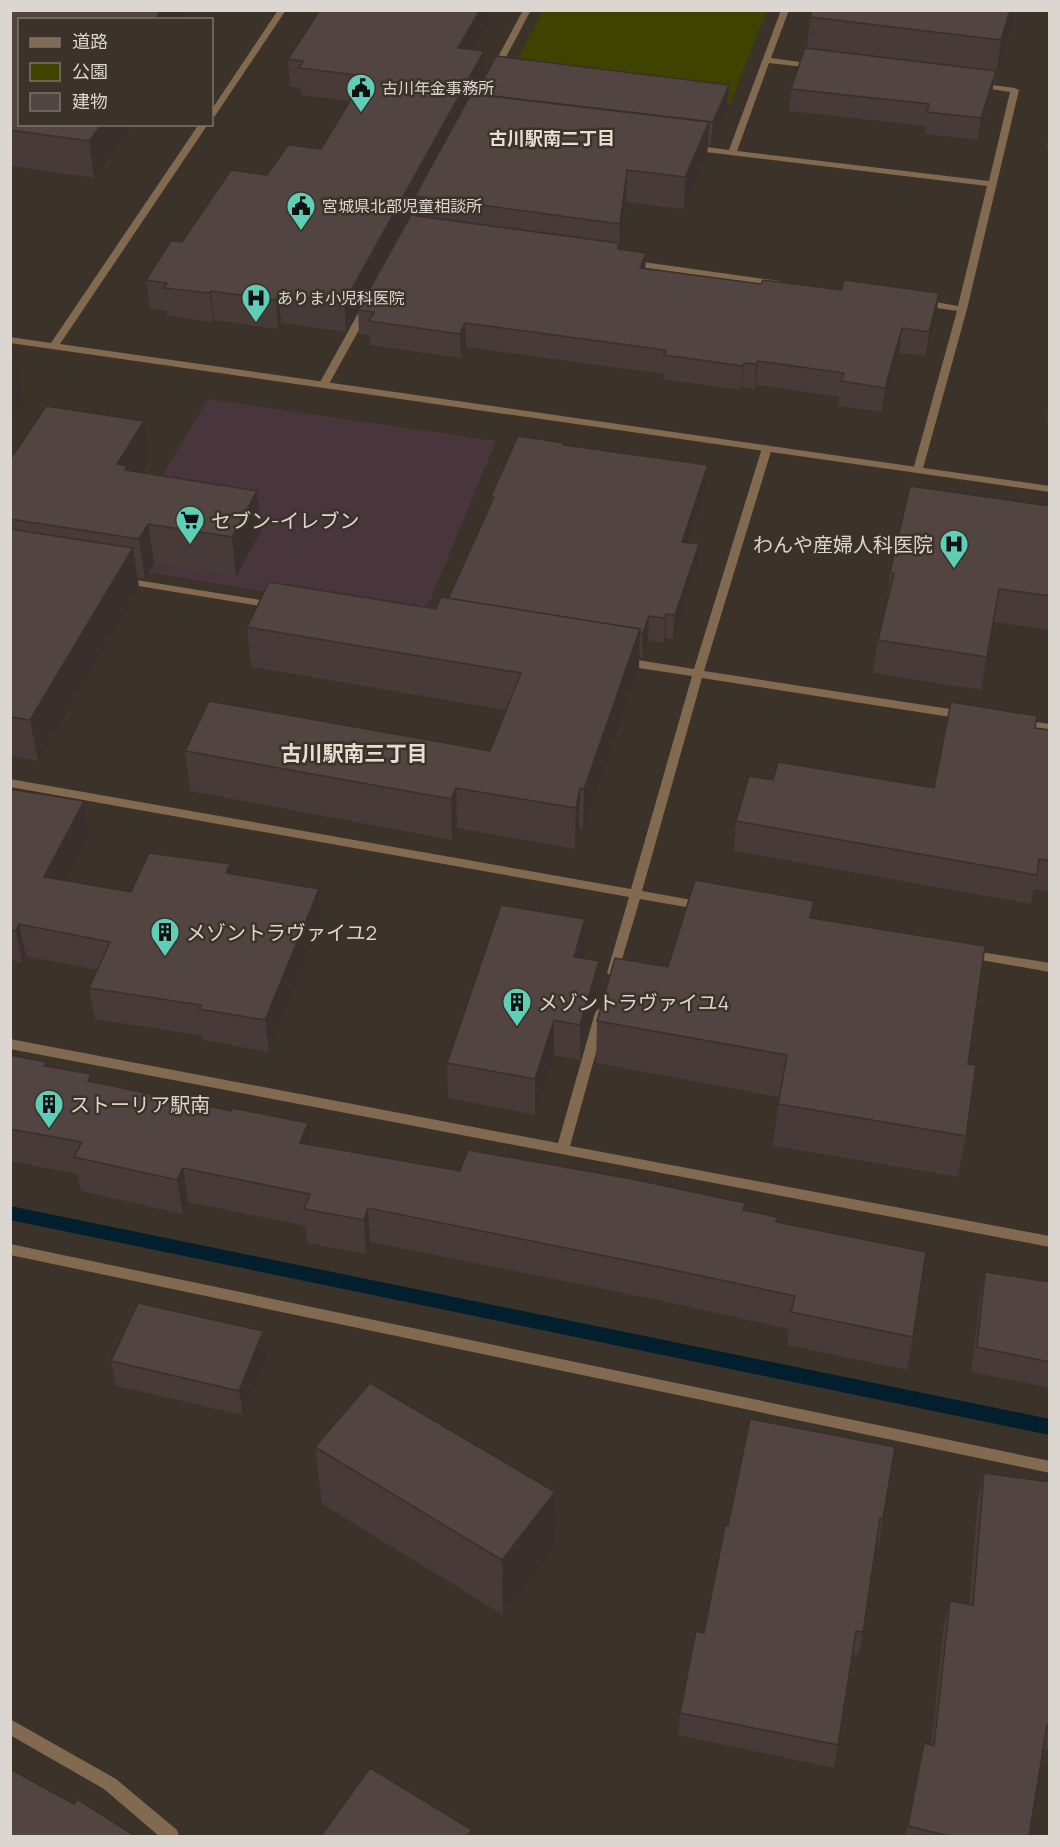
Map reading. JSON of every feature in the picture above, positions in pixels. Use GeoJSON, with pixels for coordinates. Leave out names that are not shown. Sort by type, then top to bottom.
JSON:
{"type":"FeatureCollection","features":[{"type":"Feature","properties":{"kind":"street"},"geometry":{"type":"LineString","coordinates":[[213,113],[282,10]]}},
{"type":"Feature","properties":{"kind":"street"},"geometry":{"type":"LineString","coordinates":[[489,81],[527,10]]}},
{"type":"Feature","properties":{"kind":"street"},"geometry":{"type":"LineString","coordinates":[[732,153],[785,10]]}},
{"type":"Feature","properties":{"kind":"street"},"geometry":{"type":"LineString","coordinates":[[766,60],[826,67]]}},
{"type":"Feature","properties":{"kind":"street"},"geometry":{"type":"LineString","coordinates":[[918,470],[962,309],[1015,90],[968,84]]}},
{"type":"Feature","properties":{"kind":"street"},"geometry":{"type":"LineString","coordinates":[[54,346],[203,126]]}},
{"type":"Feature","properties":{"kind":"street"},"geometry":{"type":"LineString","coordinates":[[686,147],[992,184]]}},
{"type":"Feature","properties":{"kind":"street"},"geometry":{"type":"LineString","coordinates":[[620,262],[785,284]]}},
{"type":"Feature","properties":{"kind":"street"},"geometry":{"type":"LineString","coordinates":[[915,302],[962,309]]}},
{"type":"Feature","properties":{"kind":"street"},"geometry":{"type":"LineString","coordinates":[[324,384],[369,303]]}},
{"type":"Feature","properties":{"kind":"street"},"geometry":{"type":"LineString","coordinates":[[10,339],[1050,489]]}},
{"type":"Feature","properties":{"kind":"street"},"geometry":{"type":"LineString","coordinates":[[610,982],[698,674],[767,448]]}},
{"type":"Feature","properties":{"kind":"street"},"geometry":{"type":"LineString","coordinates":[[117,580],[282,606]]}},
{"type":"Feature","properties":{"kind":"street"},"geometry":{"type":"LineString","coordinates":[[618,661],[979,717]]}},
{"type":"Feature","properties":{"kind":"street"},"geometry":{"type":"LineString","coordinates":[[1014,723],[1050,728]]}},
{"type":"Feature","properties":{"kind":"street"},"geometry":{"type":"LineString","coordinates":[[10,783],[716,908]]}},
{"type":"Feature","properties":{"kind":"street"},"geometry":{"type":"LineString","coordinates":[[957,952],[1050,968]]}},
{"type":"Feature","properties":{"kind":"street"},"geometry":{"type":"LineString","coordinates":[[563,1149],[604,1005]]}},
{"type":"Feature","properties":{"kind":"street"},"geometry":{"type":"LineString","coordinates":[[10,1044],[1050,1242]]}},
{"type":"Feature","properties":{"kind":"street"},"geometry":{"type":"LineString","coordinates":[[10,1250],[1050,1467]]}},
{"type":"Feature","properties":{"kind":"street"},"geometry":{"type":"LineString","coordinates":[[10,1726],[110,1784],[171,1836]]}},
{"type":"Feature","properties":{"kind":"shaded area"},"geometry":{"type":"Polygon","coordinates":[[[208,399],[496,441],[423,617],[108,566],[208,399]]]}},
{"type":"Feature","properties":{"kind":"green space"},"geometry":{"type":"Polygon","coordinates":[[[543,11],[767,11],[730,104],[508,76],[543,11]]]}},
{"type":"Feature","properties":{"kind":"building"},"geometry":{"type":"Polygon","coordinates":[[[10,10],[161,10],[156,18],[18,18],[18,126],[100,126],[89,141],[10,130],[10,10]]]}},
{"type":"Feature","properties":{"kind":"building"},"geometry":{"type":"Polygon","coordinates":[[[320,10],[480,10],[458,48],[484,51],[344,303],[279,294],[276,300],[211,291],[210,293],[164,288],[167,283],[146,280],[171,241],[182,242],[231,170],[267,175],[288,145],[321,149],[365,76],[299,68],[303,61],[288,59],[320,10]]]}},
{"type":"Feature","properties":{"kind":"building"},"geometry":{"type":"Polygon","coordinates":[[[812,10],[1010,10],[1001,40],[810,17],[812,10]]]}},
{"type":"Feature","properties":{"kind":"building"},"geometry":{"type":"Polygon","coordinates":[[[805,48],[996,71],[981,118],[927,112],[929,104],[791,89],[805,48]]]}},
{"type":"Feature","properties":{"kind":"building"},"geometry":{"type":"Polygon","coordinates":[[[496,56],[729,85],[713,122],[476,94],[496,56]]]}},
{"type":"Feature","properties":{"kind":"building"},"geometry":{"type":"Polygon","coordinates":[[[471,94],[709,122],[685,177],[627,170],[620,224],[415,196],[471,94]]]}},
{"type":"Feature","properties":{"kind":"building"},"geometry":{"type":"Polygon","coordinates":[[[411,215],[618,243],[618,249],[646,253],[640,268],[761,284],[763,280],[841,290],[844,280],[939,293],[929,332],[902,328],[885,388],[841,381],[844,373],[758,361],[756,364],[744,363],[743,366],[664,355],[666,350],[465,323],[460,334],[369,321],[374,312],[358,310],[411,215]]]}},
{"type":"Feature","properties":{"kind":"building"},"geometry":{"type":"Polygon","coordinates":[[[46,406],[144,421],[117,464],[127,466],[125,470],[257,491],[232,537],[148,524],[139,539],[10,519],[10,460],[46,406]]]}},
{"type":"Feature","properties":{"kind":"building"},"geometry":{"type":"Polygon","coordinates":[[[518,436],[564,443],[563,445],[708,465],[682,542],[699,544],[675,615],[666,614],[665,618],[649,616],[643,633],[640,629],[448,599],[494,497],[491,496],[518,436]]]}},
{"type":"Feature","properties":{"kind":"building"},"geometry":{"type":"Polygon","coordinates":[[[910,486],[1050,506],[1050,596],[999,589],[987,657],[878,640],[894,573],[890,573],[910,486]]]}},
{"type":"Feature","properties":{"kind":"building"},"geometry":{"type":"Polygon","coordinates":[[[10,529],[133,548],[30,720],[10,717],[10,529]]]}},
{"type":"Feature","properties":{"kind":"building"},"geometry":{"type":"Polygon","coordinates":[[[269,582],[436,609],[441,597],[640,629],[584,789],[580,788],[576,808],[456,788],[451,799],[185,751],[209,701],[490,751],[521,673],[247,627],[269,582]]]}},
{"type":"Feature","properties":{"kind":"building"},"geometry":{"type":"Polygon","coordinates":[[[951,702],[1037,716],[1035,728],[1050,730],[1050,861],[1039,859],[1037,875],[736,821],[749,776],[773,780],[778,762],[934,788],[951,702]]]}},
{"type":"Feature","properties":{"kind":"building"},"geometry":{"type":"Polygon","coordinates":[[[10,789],[84,801],[44,877],[131,892],[149,853],[230,864],[226,873],[319,889],[265,1020],[199,1009],[201,1005],[89,988],[110,942],[19,924],[16,931],[10,930],[10,789]]]}},
{"type":"Feature","properties":{"kind":"building"},"geometry":{"type":"Polygon","coordinates":[[[695,880],[814,901],[810,918],[985,946],[968,1064],[976,1065],[966,1136],[778,1104],[787,1055],[597,1021],[615,958],[668,967],[695,880]]]}},
{"type":"Feature","properties":{"kind":"building","name":"メゾントラヴァイユ4"},"geometry":{"type":"Polygon","coordinates":[[[501,905],[585,919],[574,957],[599,961],[580,1025],[554,1020],[535,1079],[447,1063],[501,905]]]}},
{"type":"Feature","properties":{"kind":"building"},"geometry":{"type":"Polygon","coordinates":[[[10,1055],[46,1062],[44,1066],[91,1074],[88,1081],[231,1111],[232,1108],[308,1123],[300,1143],[460,1171],[468,1150],[632,1179],[745,1203],[743,1210],[777,1217],[776,1222],[926,1252],[913,1337],[791,1312],[795,1296],[660,1267],[368,1208],[364,1220],[304,1209],[310,1194],[183,1168],[177,1180],[74,1157],[82,1142],[10,1129],[10,1055]]]}},
{"type":"Feature","properties":{"kind":"building"},"geometry":{"type":"Polygon","coordinates":[[[985,1272],[1050,1282],[1050,1362],[977,1347],[985,1272]]]}},
{"type":"Feature","properties":{"kind":"building"},"geometry":{"type":"Polygon","coordinates":[[[138,1303],[263,1331],[239,1391],[111,1361],[138,1303]]]}},
{"type":"Feature","properties":{"kind":"building"},"geometry":{"type":"Polygon","coordinates":[[[370,1383],[555,1492],[502,1560],[315,1447],[370,1383]]]}},
{"type":"Feature","properties":{"kind":"building"},"geometry":{"type":"Polygon","coordinates":[[[750,1419],[895,1447],[883,1519],[880,1518],[863,1632],[856,1631],[838,1745],[680,1713],[696,1631],[704,1633],[725,1526],[728,1526],[750,1419]]]}},
{"type":"Feature","properties":{"kind":"building"},"geometry":{"type":"Polygon","coordinates":[[[984,1473],[1050,1482],[1050,1726],[1047,1725],[1029,1836],[949,1836],[908,1826],[924,1743],[934,1746],[950,1601],[973,1605],[984,1473]]]}},
{"type":"Feature","properties":{"kind":"building"},"geometry":{"type":"Polygon","coordinates":[[[370,1768],[472,1830],[467,1836],[321,1836],[370,1768]]]}},
{"type":"Feature","properties":{"kind":"building"},"geometry":{"type":"Polygon","coordinates":[[[10,1769],[74,1804],[77,1799],[135,1836],[10,1836],[10,1769]]]}},
{"type":"Feature","properties":{"kind":"waterway"},"geometry":{"type":"LineString","coordinates":[[10,1213],[1050,1427]]}},
{"type":"Feature","properties":{"kind":"place","name":"古川年金事務所"},"geometry":{"type":"Point","coordinates":[361,114]}},
{"type":"Feature","properties":{"kind":"place","name":"宮城県北部児童相談所"},"geometry":{"type":"Point","coordinates":[301,232]}},
{"type":"Feature","properties":{"kind":"place","name":"ありま小児科医院"},"geometry":{"type":"Point","coordinates":[256,324]}},
{"type":"Feature","properties":{"kind":"place","name":"セブン-イレブン"},"geometry":{"type":"Point","coordinates":[190,546]}},
{"type":"Feature","properties":{"kind":"place","name":"わんや産婦人科医院"},"geometry":{"type":"Point","coordinates":[954,570]}},
{"type":"Feature","properties":{"kind":"place","name":"メゾントラヴァイユ2"},"geometry":{"type":"Point","coordinates":[165,958]}},
{"type":"Feature","properties":{"kind":"place","name":"メゾントラヴァイユ4"},"geometry":{"type":"Point","coordinates":[517,1028]}},
{"type":"Feature","properties":{"kind":"place","name":"ストーリア駅南"},"geometry":{"type":"Point","coordinates":[49,1130]}},
{"type":"Feature","properties":{"kind":"district","name":"古川駅南二丁目"},"geometry":{"type":"Point","coordinates":[552,138]}},
{"type":"Feature","properties":{"kind":"district","name":"古川駅南三丁目"},"geometry":{"type":"Point","coordinates":[354,753]}}]}
